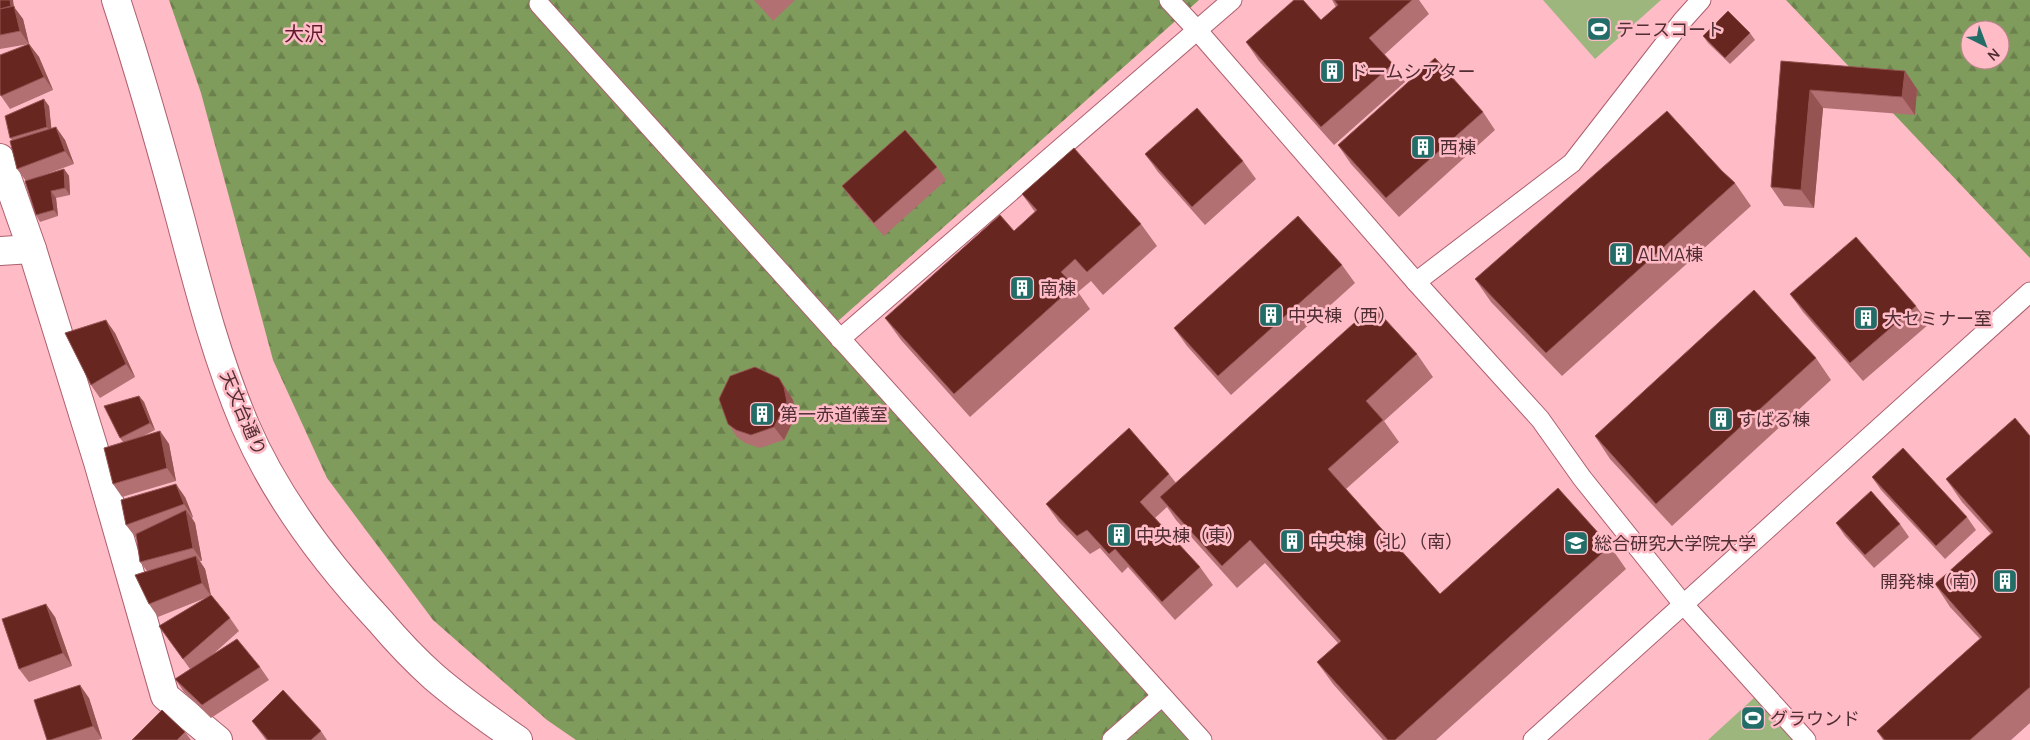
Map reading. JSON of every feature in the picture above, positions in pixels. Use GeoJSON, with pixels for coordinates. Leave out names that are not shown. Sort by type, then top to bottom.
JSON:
{"type":"FeatureCollection","features":[{"type":"Feature","properties":{"kind":"main road","name":"天文台通り"},"geometry":{"type":"LineString","coordinates":[[116,0],[138,66],[215,340],[246,426],[268,468],[299,521],[322,554],[347,586],[406,651],[465,703],[518,740]]}},
{"type":"Feature","properties":{"kind":"main road"},"geometry":{"type":"LineString","coordinates":[[0,158],[32,249],[98,462],[165,696],[218,740]]}},
{"type":"Feature","properties":{"kind":"main road"},"geometry":{"type":"LineString","coordinates":[[0,251],[32,249]]}},
{"type":"Feature","properties":{"kind":"lane"},"geometry":{"type":"LineString","coordinates":[[1168,0],[1197,30],[1416,282],[1540,419],[1582,478],[1683,604],[1806,740]]}},
{"type":"Feature","properties":{"kind":"lane"},"geometry":{"type":"LineString","coordinates":[[840,339],[1232,0]]}},
{"type":"Feature","properties":{"kind":"lane"},"geometry":{"type":"LineString","coordinates":[[1416,282],[1572,163],[1683,20],[1702,0]]}},
{"type":"Feature","properties":{"kind":"lane"},"geometry":{"type":"LineString","coordinates":[[539,4],[1202,740]]}},
{"type":"Feature","properties":{"kind":"lane"},"geometry":{"type":"LineString","coordinates":[[1533,740],[2030,292]]}},
{"type":"Feature","properties":{"kind":"lane"},"geometry":{"type":"LineString","coordinates":[[1112,740],[1162,696]]}},
{"type":"Feature","properties":{"kind":"green space"},"geometry":{"type":"Polygon","coordinates":[[[169,0],[1199,0],[829,329],[1202,740],[576,740],[547,720],[433,620],[327,478],[273,360],[201,93],[169,0]]]}},
{"type":"Feature","properties":{"kind":"green space","name":"テニスコート"},"geometry":{"type":"Polygon","coordinates":[[[1543,0],[1661,0],[1595,59],[1543,0]]]}},
{"type":"Feature","properties":{"kind":"green space"},"geometry":{"type":"Polygon","coordinates":[[[1786,0],[2030,0],[2030,258],[1786,0]]]}},
{"type":"Feature","properties":{"kind":"green space","name":"グラウンド"},"geometry":{"type":"Polygon","coordinates":[[[1755,697],[1794,740],[1708,740],[1755,697]]]}},
{"type":"Feature","properties":{"kind":"building"},"geometry":{"type":"Polygon","coordinates":[[[0,0],[10,0],[11,6],[0,9],[0,0]]]}},
{"type":"Feature","properties":{"kind":"building","name":"ドームシアター"},"geometry":{"type":"Polygon","coordinates":[[[1294,0],[1303,0],[1321,20],[1338,5],[1334,0],[1412,0],[1369,38],[1393,64],[1321,127],[1246,42],[1294,0]]]}},
{"type":"Feature","properties":{"kind":"building"},"geometry":{"type":"Polygon","coordinates":[[[14,6],[20,31],[0,35],[0,9],[14,6]]]}},
{"type":"Feature","properties":{"kind":"building"},"geometry":{"type":"Polygon","coordinates":[[[1728,11],[1750,33],[1725,58],[1703,36],[1728,11]]]}},
{"type":"Feature","properties":{"kind":"building"},"geometry":{"type":"Polygon","coordinates":[[[29,44],[44,77],[1,96],[0,55],[29,44]]]}},
{"type":"Feature","properties":{"kind":"building","name":"西棟"},"geometry":{"type":"Polygon","coordinates":[[[1435,58],[1483,112],[1386,198],[1338,145],[1435,58]]]}},
{"type":"Feature","properties":{"kind":"building"},"geometry":{"type":"Polygon","coordinates":[[[1781,61],[1905,71],[1902,97],[1810,90],[1801,190],[1771,187],[1781,61]]]}},
{"type":"Feature","properties":{"kind":"building"},"geometry":{"type":"Polygon","coordinates":[[[44,99],[47,127],[10,138],[5,116],[44,99]]]}},
{"type":"Feature","properties":{"kind":"building"},"geometry":{"type":"Polygon","coordinates":[[[1197,108],[1243,161],[1192,207],[1145,154],[1197,108]]]}},
{"type":"Feature","properties":{"kind":"building","name":"ALMA棟"},"geometry":{"type":"Polygon","coordinates":[[[1667,111],[1735,183],[1546,353],[1475,279],[1667,111]]]}},
{"type":"Feature","properties":{"kind":"building"},"geometry":{"type":"Polygon","coordinates":[[[56,127],[65,151],[17,169],[10,141],[56,127]]]}},
{"type":"Feature","properties":{"kind":"building"},"geometry":{"type":"Polygon","coordinates":[[[905,130],[937,167],[874,223],[842,186],[905,130]]]}},
{"type":"Feature","properties":{"kind":"building","name":"南棟"},"geometry":{"type":"Polygon","coordinates":[[[1074,148],[1141,224],[1087,272],[1075,259],[1061,272],[1074,286],[954,394],[885,318],[1000,215],[1014,231],[1037,210],[1022,194],[1074,148]]]}},
{"type":"Feature","properties":{"kind":"building"},"geometry":{"type":"Polygon","coordinates":[[[64,169],[65,188],[51,191],[54,210],[36,215],[25,181],[64,169]]]}},
{"type":"Feature","properties":{"kind":"building","name":"中央棟（西）"},"geometry":{"type":"Polygon","coordinates":[[[1298,216],[1342,265],[1218,376],[1174,328],[1298,216]]]}},
{"type":"Feature","properties":{"kind":"building","name":"大セミナー室"},"geometry":{"type":"Polygon","coordinates":[[[1856,237],[1916,306],[1850,363],[1790,294],[1856,237]]]}},
{"type":"Feature","properties":{"kind":"building","name":"すばる棟"},"geometry":{"type":"Polygon","coordinates":[[[1754,290],[1816,358],[1656,504],[1595,436],[1754,290]]]}},
{"type":"Feature","properties":{"kind":"building","name":"中央棟（北）（南）"},"geometry":{"type":"Polygon","coordinates":[[[1373,306],[1417,354],[1366,401],[1383,420],[1328,469],[1440,594],[1558,488],[1610,546],[1395,740],[1388,740],[1317,662],[1341,641],[1250,540],[1222,566],[1160,497],[1373,306]]]}},
{"type":"Feature","properties":{"kind":"building"},"geometry":{"type":"Polygon","coordinates":[[[106,320],[126,364],[91,385],[65,333],[106,320]]]}},
{"type":"Feature","properties":{"kind":"building","name":"第一赤道儀室"},"geometry":{"type":"Polygon","coordinates":[[[755,367],[779,378],[784,387],[787,402],[774,427],[751,435],[736,430],[728,424],[719,399],[730,376],[755,367]]]}},
{"type":"Feature","properties":{"kind":"building"},"geometry":{"type":"Polygon","coordinates":[[[139,396],[150,423],[120,438],[104,406],[139,396]]]}},
{"type":"Feature","properties":{"kind":"building","name":"開発棟（南）"},"geometry":{"type":"Polygon","coordinates":[[[2015,418],[2030,436],[2030,687],[1970,740],[1885,740],[1877,731],[1982,637],[1935,584],[1993,532],[1946,479],[2015,418]]]}},
{"type":"Feature","properties":{"kind":"building","name":"中央棟（東）"},"geometry":{"type":"Polygon","coordinates":[[[1129,428],[1169,474],[1140,502],[1200,567],[1162,602],[1115,549],[1109,554],[1087,530],[1077,536],[1046,504],[1129,428]]]}},
{"type":"Feature","properties":{"kind":"building"},"geometry":{"type":"Polygon","coordinates":[[[160,431],[167,468],[113,484],[104,448],[160,431]]]}},
{"type":"Feature","properties":{"kind":"building"},"geometry":{"type":"Polygon","coordinates":[[[1903,448],[1967,517],[1936,546],[1872,477],[1903,448]]]}},
{"type":"Feature","properties":{"kind":"building"},"geometry":{"type":"Polygon","coordinates":[[[176,484],[184,504],[126,525],[121,500],[176,484]]]}},
{"type":"Feature","properties":{"kind":"building"},"geometry":{"type":"Polygon","coordinates":[[[1871,491],[1900,524],[1865,555],[1836,523],[1871,491]]]}},
{"type":"Feature","properties":{"kind":"building"},"geometry":{"type":"Polygon","coordinates":[[[186,510],[193,548],[140,562],[136,534],[186,510]]]}},
{"type":"Feature","properties":{"kind":"building"},"geometry":{"type":"Polygon","coordinates":[[[196,556],[202,583],[149,604],[135,575],[196,556]]]}},
{"type":"Feature","properties":{"kind":"building"},"geometry":{"type":"Polygon","coordinates":[[[211,595],[230,618],[183,659],[159,626],[211,595]]]}},
{"type":"Feature","properties":{"kind":"building"},"geometry":{"type":"Polygon","coordinates":[[[46,604],[63,653],[19,669],[2,619],[46,604]]]}},
{"type":"Feature","properties":{"kind":"building"},"geometry":{"type":"Polygon","coordinates":[[[237,639],[260,667],[202,705],[175,679],[237,639]]]}},
{"type":"Feature","properties":{"kind":"building"},"geometry":{"type":"Polygon","coordinates":[[[80,685],[93,726],[47,740],[34,700],[80,685]]]}},
{"type":"Feature","properties":{"kind":"building"},"geometry":{"type":"Polygon","coordinates":[[[283,690],[321,731],[311,740],[268,740],[252,721],[283,690]]]}},
{"type":"Feature","properties":{"kind":"building"},"geometry":{"type":"Polygon","coordinates":[[[162,710],[185,732],[177,740],[132,740],[162,710]]]}},
{"type":"Feature","properties":{"kind":"place","name":"テニスコート"},"geometry":{"type":"Point","coordinates":[1599,29]}},
{"type":"Feature","properties":{"kind":"place","name":"ドームシアター"},"geometry":{"type":"Point","coordinates":[1332,71]}},
{"type":"Feature","properties":{"kind":"place","name":"西棟"},"geometry":{"type":"Point","coordinates":[1423,147]}},
{"type":"Feature","properties":{"kind":"place","name":"ALMA棟"},"geometry":{"type":"Point","coordinates":[1621,254]}},
{"type":"Feature","properties":{"kind":"place","name":"南棟"},"geometry":{"type":"Point","coordinates":[1022,288]}},
{"type":"Feature","properties":{"kind":"place","name":"中央棟（西）"},"geometry":{"type":"Point","coordinates":[1271,315]}},
{"type":"Feature","properties":{"kind":"place","name":"大セミナー室"},"geometry":{"type":"Point","coordinates":[1866,318]}},
{"type":"Feature","properties":{"kind":"place","name":"第一赤道儀室"},"geometry":{"type":"Point","coordinates":[762,414]}},
{"type":"Feature","properties":{"kind":"place","name":"すばる棟"},"geometry":{"type":"Point","coordinates":[1721,419]}},
{"type":"Feature","properties":{"kind":"place","name":"中央棟（東）"},"geometry":{"type":"Point","coordinates":[1119,535]}},
{"type":"Feature","properties":{"kind":"place","name":"中央棟（北）（南）"},"geometry":{"type":"Point","coordinates":[1292,541]}},
{"type":"Feature","properties":{"kind":"place","name":"総合研究大学院大学"},"geometry":{"type":"Point","coordinates":[1576,543]}},
{"type":"Feature","properties":{"kind":"place","name":"開発棟（南）"},"geometry":{"type":"Point","coordinates":[2005,581]}},
{"type":"Feature","properties":{"kind":"place","name":"グラウンド"},"geometry":{"type":"Point","coordinates":[1753,718]}},
{"type":"Feature","properties":{"kind":"district","name":"大沢"},"geometry":{"type":"Point","coordinates":[304,33]}}]}
